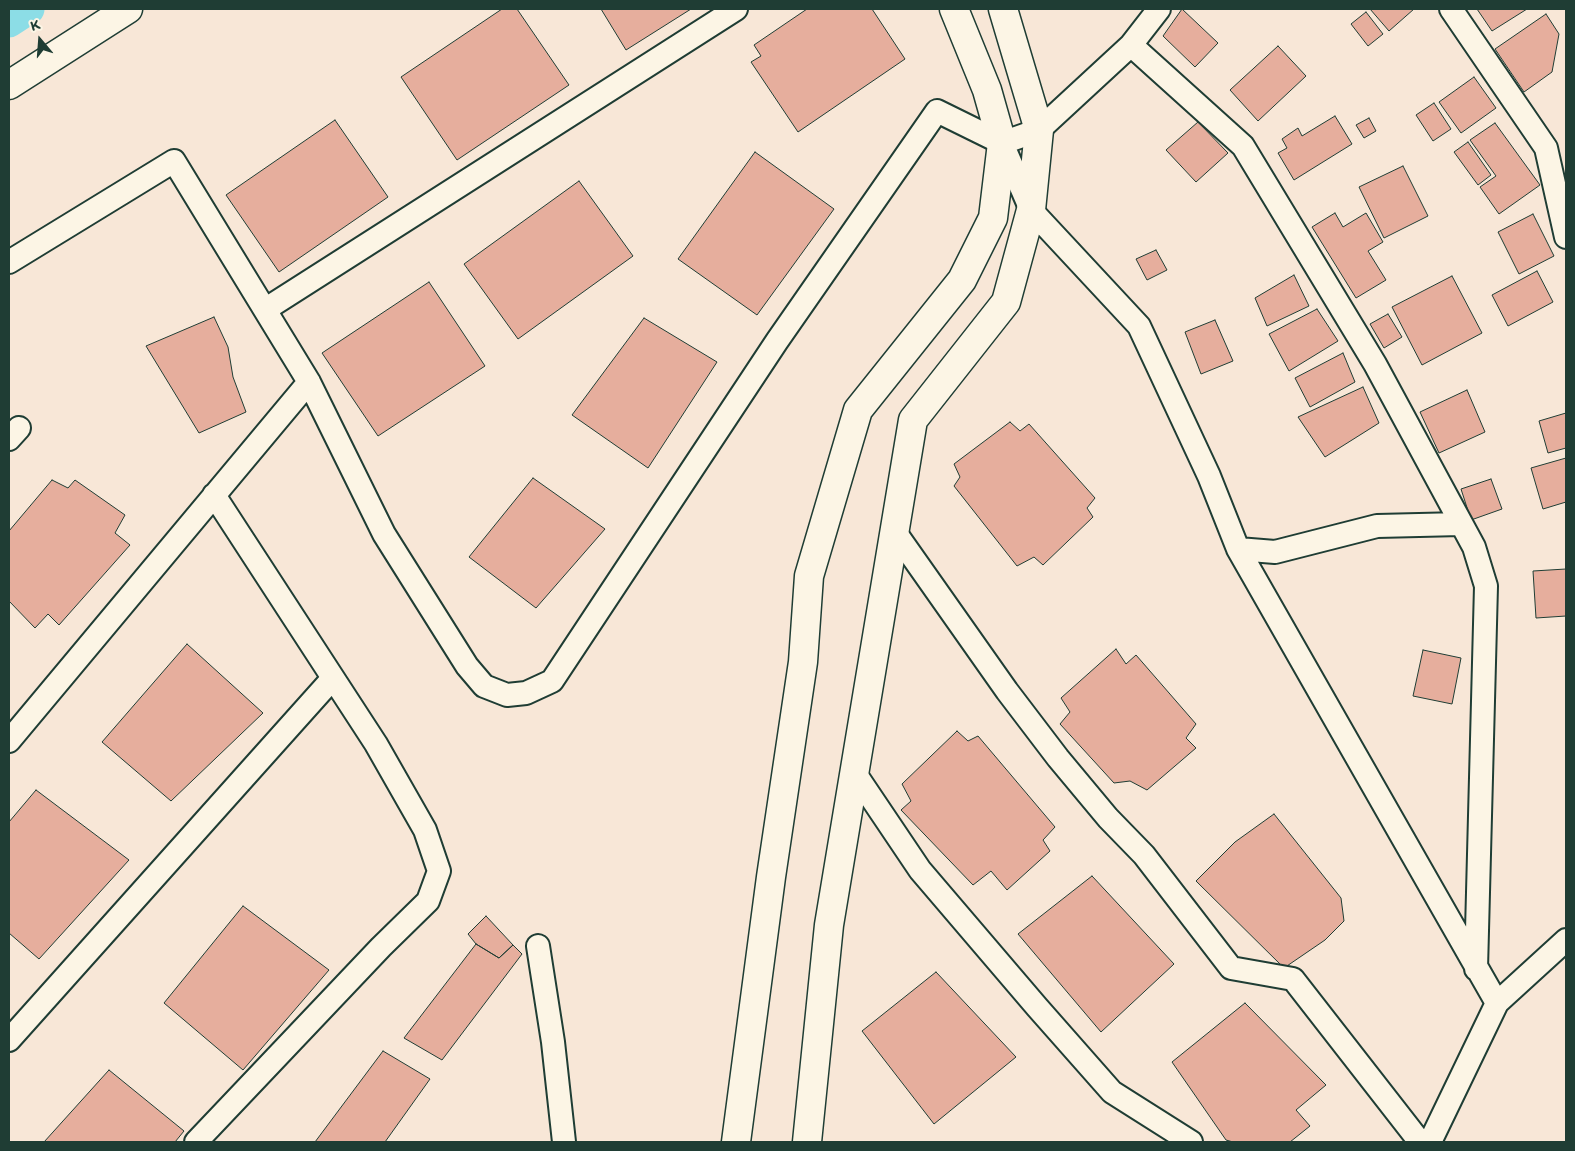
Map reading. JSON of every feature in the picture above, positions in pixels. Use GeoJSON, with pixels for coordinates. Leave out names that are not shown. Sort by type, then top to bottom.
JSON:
{"type":"FeatureCollection","features":[{"type":"Feature","properties":{"kind":"main road"},"geometry":{"type":"LineString","coordinates":[[9,85],[128,9]]}},
{"type":"Feature","properties":{"kind":"main road"},"geometry":{"type":"LineString","coordinates":[[736,1142],[803,662],[809,576],[858,410],[962,280],[994,218],[1002,143],[987,90],[954,9]]}},
{"type":"Feature","properties":{"kind":"main road"},"geometry":{"type":"LineString","coordinates":[[807,1142],[828,925],[913,420],[1006,302],[1031,210],[1039,130],[1014,40],[1003,9]]}},
{"type":"Feature","properties":{"kind":"main road"},"geometry":{"type":"LineString","coordinates":[[1014,40],[1015,9]]}},
{"type":"Feature","properties":{"kind":"street"},"geometry":{"type":"LineString","coordinates":[[266,309],[736,9]]}},
{"type":"Feature","properties":{"kind":"street"},"geometry":{"type":"LineString","coordinates":[[1002,143],[1039,130],[1131,45],[1159,9]]}},
{"type":"Feature","properties":{"kind":"street"},"geometry":{"type":"LineString","coordinates":[[1451,9],[1556,148],[1566,237]]}},
{"type":"Feature","properties":{"kind":"street"},"geometry":{"type":"LineString","coordinates":[[1131,45],[1243,146],[1375,364],[1474,547],[1486,586],[1476,969]]}},
{"type":"Feature","properties":{"kind":"street"},"geometry":{"type":"LineString","coordinates":[[9,262],[174,161],[309,382],[384,534],[467,666],[484,686],[508,695],[526,693],[552,681],[776,341],[937,111],[1002,143],[1031,210],[1139,326],[1209,476],[1238,549],[1497,1004]]}},
{"type":"Feature","properties":{"kind":"street"},"geometry":{"type":"LineString","coordinates":[[9,741],[309,382]]}},
{"type":"Feature","properties":{"kind":"street"},"geometry":{"type":"LineString","coordinates":[[196,1142],[381,947],[428,901],[439,871],[425,830],[376,744],[214,495]]}},
{"type":"Feature","properties":{"kind":"street"},"geometry":{"type":"LineString","coordinates":[[1238,549],[1275,552],[1378,526],[1461,524]]}},
{"type":"Feature","properties":{"kind":"street"},"geometry":{"type":"LineString","coordinates":[[895,532],[1001,683],[1058,758],[1108,818],[1144,855],[1231,968],[1293,979],[1420,1142]]}},
{"type":"Feature","properties":{"kind":"street"},"geometry":{"type":"LineString","coordinates":[[9,1040],[333,678]]}},
{"type":"Feature","properties":{"kind":"street"},"geometry":{"type":"LineString","coordinates":[[854,772],[920,870],[1112,1092],[1191,1142]]}},
{"type":"Feature","properties":{"kind":"street"},"geometry":{"type":"LineString","coordinates":[[1430,1142],[1497,1004],[1566,940]]}},
{"type":"Feature","properties":{"kind":"street"},"geometry":{"type":"LineString","coordinates":[[538,946],[553,1042],[564,1142]]}},
{"type":"Feature","properties":{"kind":"building"},"geometry":{"type":"Polygon","coordinates":[[[502,9],[517,9],[569,85],[457,160],[401,77],[502,9]]]}},
{"type":"Feature","properties":{"kind":"building"},"geometry":{"type":"Polygon","coordinates":[[[601,9],[691,9],[626,50],[601,9]]]}},
{"type":"Feature","properties":{"kind":"building"},"geometry":{"type":"Polygon","coordinates":[[[807,9],[872,9],[905,59],[798,132],[751,62],[761,56],[754,45],[807,9]]]}},
{"type":"Feature","properties":{"kind":"building"},"geometry":{"type":"Polygon","coordinates":[[[1182,9],[1218,43],[1195,67],[1163,36],[1182,9]]]}},
{"type":"Feature","properties":{"kind":"building"},"geometry":{"type":"Polygon","coordinates":[[[1370,9],[1414,9],[1389,31],[1370,9]]]}},
{"type":"Feature","properties":{"kind":"building"},"geometry":{"type":"Polygon","coordinates":[[[1477,9],[1527,9],[1492,31],[1477,9]]]}},
{"type":"Feature","properties":{"kind":"building"},"geometry":{"type":"Polygon","coordinates":[[[1366,12],[1383,34],[1368,46],[1351,24],[1366,12]]]}},
{"type":"Feature","properties":{"kind":"building"},"geometry":{"type":"Polygon","coordinates":[[[1546,14],[1559,34],[1552,72],[1524,92],[1495,49],[1546,14]]]}},
{"type":"Feature","properties":{"kind":"building"},"geometry":{"type":"Polygon","coordinates":[[[1278,46],[1306,76],[1258,121],[1230,90],[1278,46]]]}},
{"type":"Feature","properties":{"kind":"building"},"geometry":{"type":"Polygon","coordinates":[[[1474,77],[1496,108],[1461,133],[1439,102],[1474,77]]]}},
{"type":"Feature","properties":{"kind":"building"},"geometry":{"type":"Polygon","coordinates":[[[1434,103],[1451,129],[1433,141],[1416,115],[1434,103]]]}},
{"type":"Feature","properties":{"kind":"building"},"geometry":{"type":"Polygon","coordinates":[[[1335,116],[1352,144],[1294,180],[1278,153],[1287,148],[1282,139],[1298,128],[1302,136],[1335,116]]]}},
{"type":"Feature","properties":{"kind":"building"},"geometry":{"type":"Polygon","coordinates":[[[1369,118],[1376,131],[1364,138],[1356,125],[1369,118]]]}},
{"type":"Feature","properties":{"kind":"building"},"geometry":{"type":"Polygon","coordinates":[[[335,120],[388,197],[279,272],[226,195],[335,120]]]}},
{"type":"Feature","properties":{"kind":"building"},"geometry":{"type":"Polygon","coordinates":[[[1198,122],[1228,153],[1196,182],[1166,150],[1198,122]]]}},
{"type":"Feature","properties":{"kind":"building"},"geometry":{"type":"Polygon","coordinates":[[[1495,123],[1540,185],[1499,214],[1480,187],[1496,176],[1470,140],[1495,123]]]}},
{"type":"Feature","properties":{"kind":"building"},"geometry":{"type":"Polygon","coordinates":[[[1468,142],[1491,175],[1478,185],[1454,152],[1468,142]]]}},
{"type":"Feature","properties":{"kind":"building"},"geometry":{"type":"Polygon","coordinates":[[[755,152],[834,209],[757,315],[678,259],[755,152]]]}},
{"type":"Feature","properties":{"kind":"building"},"geometry":{"type":"Polygon","coordinates":[[[1403,166],[1428,216],[1384,238],[1359,187],[1403,166]]]}},
{"type":"Feature","properties":{"kind":"building"},"geometry":{"type":"Polygon","coordinates":[[[579,181],[633,256],[518,339],[464,264],[579,181]]]}},
{"type":"Feature","properties":{"kind":"building"},"geometry":{"type":"Polygon","coordinates":[[[1335,213],[1343,227],[1366,213],[1383,242],[1368,251],[1386,280],[1356,298],[1312,227],[1335,213]]]}},
{"type":"Feature","properties":{"kind":"building"},"geometry":{"type":"Polygon","coordinates":[[[1533,214],[1554,256],[1519,274],[1498,232],[1533,214]]]}},
{"type":"Feature","properties":{"kind":"building"},"geometry":{"type":"Polygon","coordinates":[[[1156,250],[1167,270],[1147,280],[1136,259],[1156,250]]]}},
{"type":"Feature","properties":{"kind":"building"},"geometry":{"type":"Polygon","coordinates":[[[1537,271],[1553,302],[1508,326],[1492,295],[1537,271]]]}},
{"type":"Feature","properties":{"kind":"building"},"geometry":{"type":"Polygon","coordinates":[[[1294,275],[1309,306],[1267,326],[1255,298],[1294,275]]]}},
{"type":"Feature","properties":{"kind":"building"},"geometry":{"type":"Polygon","coordinates":[[[1452,276],[1482,333],[1422,365],[1392,307],[1452,276]]]}},
{"type":"Feature","properties":{"kind":"building"},"geometry":{"type":"Polygon","coordinates":[[[429,282],[485,366],[378,436],[322,353],[429,282]]]}},
{"type":"Feature","properties":{"kind":"building"},"geometry":{"type":"Polygon","coordinates":[[[1317,309],[1338,341],[1289,371],[1269,334],[1317,309]]]}},
{"type":"Feature","properties":{"kind":"building"},"geometry":{"type":"Polygon","coordinates":[[[1388,314],[1402,337],[1384,348],[1370,324],[1388,314]]]}},
{"type":"Feature","properties":{"kind":"building"},"geometry":{"type":"Polygon","coordinates":[[[214,317],[228,347],[233,377],[246,412],[199,433],[146,346],[214,317]]]}},
{"type":"Feature","properties":{"kind":"building"},"geometry":{"type":"Polygon","coordinates":[[[644,318],[717,362],[648,468],[572,415],[644,318]]]}},
{"type":"Feature","properties":{"kind":"building"},"geometry":{"type":"Polygon","coordinates":[[[1215,320],[1233,361],[1201,374],[1185,332],[1215,320]]]}},
{"type":"Feature","properties":{"kind":"building"},"geometry":{"type":"Polygon","coordinates":[[[1343,353],[1355,382],[1310,407],[1295,378],[1343,353]]]}},
{"type":"Feature","properties":{"kind":"building"},"geometry":{"type":"Polygon","coordinates":[[[1363,387],[1379,423],[1325,457],[1298,417],[1363,387]]]}},
{"type":"Feature","properties":{"kind":"building"},"geometry":{"type":"Polygon","coordinates":[[[1467,390],[1485,432],[1439,453],[1420,412],[1467,390]]]}},
{"type":"Feature","properties":{"kind":"building"},"geometry":{"type":"Polygon","coordinates":[[[1566,413],[1566,448],[1548,453],[1539,421],[1566,413]]]}},
{"type":"Feature","properties":{"kind":"building"},"geometry":{"type":"Polygon","coordinates":[[[1010,422],[1020,431],[1029,424],[1095,498],[1087,508],[1093,517],[1043,565],[1034,557],[1017,566],[954,486],[960,477],[954,464],[1010,422]]]}},
{"type":"Feature","properties":{"kind":"building"},"geometry":{"type":"Polygon","coordinates":[[[1566,458],[1566,502],[1543,509],[1531,468],[1566,458]]]}},
{"type":"Feature","properties":{"kind":"building"},"geometry":{"type":"Polygon","coordinates":[[[533,478],[605,529],[536,608],[469,557],[533,478]]]}},
{"type":"Feature","properties":{"kind":"building"},"geometry":{"type":"Polygon","coordinates":[[[1491,479],[1502,509],[1471,520],[1461,489],[1491,479]]]}},
{"type":"Feature","properties":{"kind":"building"},"geometry":{"type":"Polygon","coordinates":[[[52,480],[68,488],[75,480],[125,515],[115,533],[130,545],[59,625],[48,614],[35,628],[9,601],[9,531],[52,480]]]}},
{"type":"Feature","properties":{"kind":"building"},"geometry":{"type":"Polygon","coordinates":[[[1566,569],[1566,616],[1536,618],[1533,571],[1566,569]]]}},
{"type":"Feature","properties":{"kind":"building"},"geometry":{"type":"Polygon","coordinates":[[[187,644],[263,713],[171,801],[102,742],[187,644]]]}},
{"type":"Feature","properties":{"kind":"building"},"geometry":{"type":"Polygon","coordinates":[[[1116,649],[1126,664],[1136,655],[1196,724],[1186,738],[1196,748],[1147,790],[1130,781],[1114,783],[1060,724],[1070,712],[1061,698],[1116,649]]]}},
{"type":"Feature","properties":{"kind":"building"},"geometry":{"type":"Polygon","coordinates":[[[1423,650],[1461,658],[1452,704],[1413,696],[1423,650]]]}},
{"type":"Feature","properties":{"kind":"building"},"geometry":{"type":"Polygon","coordinates":[[[957,731],[968,741],[978,736],[1055,827],[1043,840],[1050,851],[1007,890],[991,871],[973,885],[901,810],[911,801],[902,784],[957,731]]]}},
{"type":"Feature","properties":{"kind":"building"},"geometry":{"type":"Polygon","coordinates":[[[36,790],[129,860],[39,959],[9,933],[9,822],[36,790]]]}},
{"type":"Feature","properties":{"kind":"building"},"geometry":{"type":"Polygon","coordinates":[[[1274,814],[1341,898],[1344,921],[1325,940],[1284,968],[1196,881],[1235,842],[1274,814]]]}},
{"type":"Feature","properties":{"kind":"building"},"geometry":{"type":"Polygon","coordinates":[[[1092,876],[1174,964],[1101,1032],[1018,934],[1092,876]]]}},
{"type":"Feature","properties":{"kind":"building"},"geometry":{"type":"Polygon","coordinates":[[[243,906],[329,970],[243,1070],[164,1003],[243,906]]]}},
{"type":"Feature","properties":{"kind":"building"},"geometry":{"type":"Polygon","coordinates":[[[486,916],[513,945],[499,958],[476,944],[468,934],[486,916]]]}},
{"type":"Feature","properties":{"kind":"building"},"geometry":{"type":"Polygon","coordinates":[[[476,944],[499,958],[513,945],[522,954],[442,1060],[404,1038],[476,944]]]}},
{"type":"Feature","properties":{"kind":"building"},"geometry":{"type":"Polygon","coordinates":[[[936,972],[1016,1057],[934,1124],[862,1031],[936,972]]]}},
{"type":"Feature","properties":{"kind":"building"},"geometry":{"type":"Polygon","coordinates":[[[1245,1003],[1326,1085],[1296,1110],[1310,1126],[1290,1142],[1233,1142],[1226,1140],[1172,1062],[1245,1003]]]}},
{"type":"Feature","properties":{"kind":"building"},"geometry":{"type":"Polygon","coordinates":[[[383,1051],[430,1079],[385,1142],[315,1142],[383,1051]]]}},
{"type":"Feature","properties":{"kind":"building"},"geometry":{"type":"Polygon","coordinates":[[[109,1070],[184,1131],[175,1142],[44,1142],[109,1070]]]}},
{"type":"Feature","properties":{"kind":"waterway"},"geometry":{"type":"LineString","coordinates":[[9,22],[29,9]]}}]}
